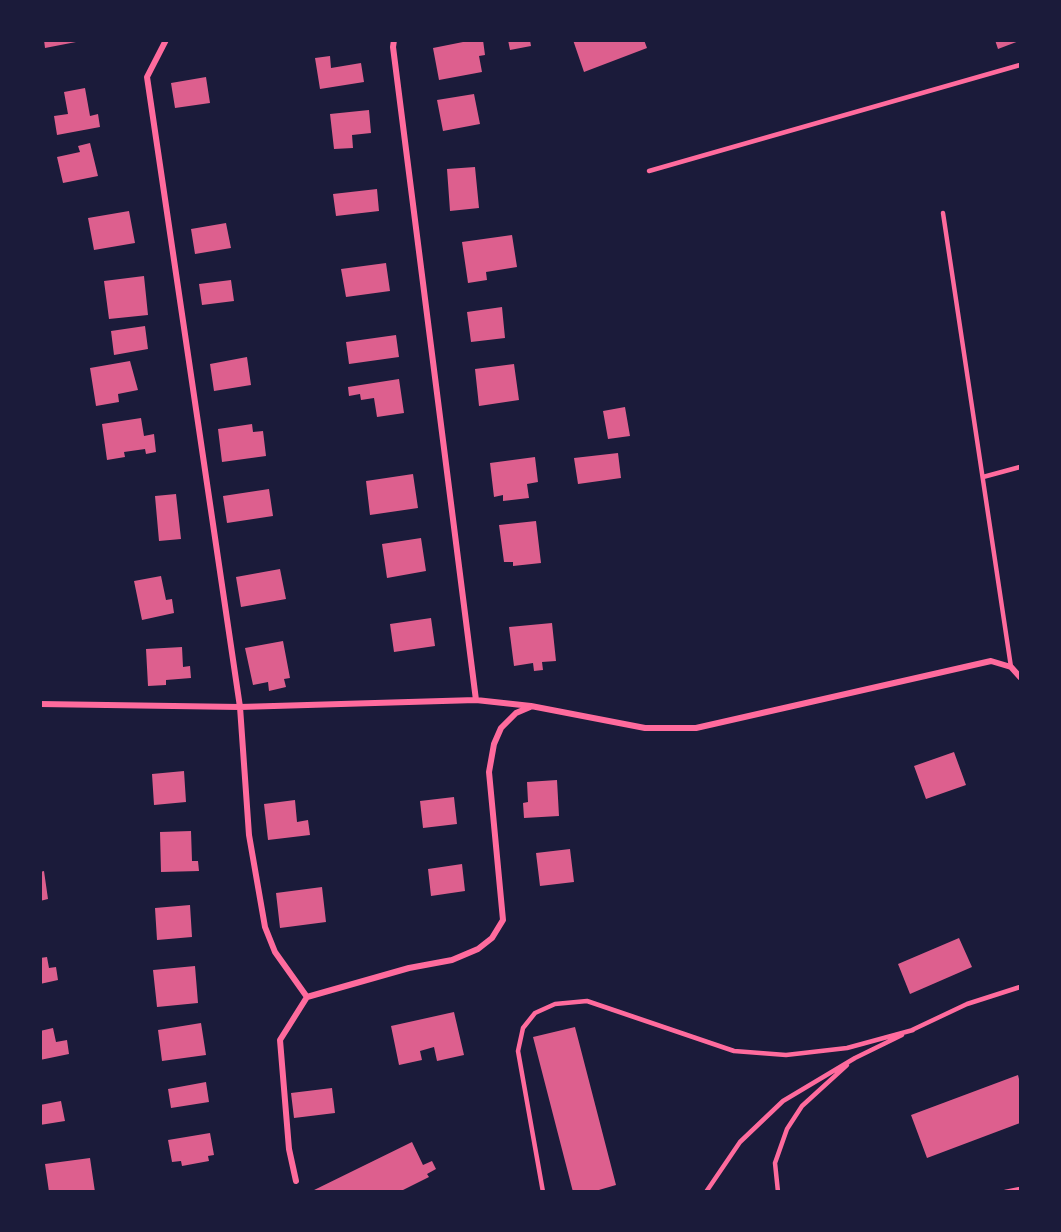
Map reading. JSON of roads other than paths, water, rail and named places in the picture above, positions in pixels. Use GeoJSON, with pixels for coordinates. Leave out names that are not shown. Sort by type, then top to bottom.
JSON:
{"type":"FeatureCollection","features":[{"type":"Feature","properties":{"kind":"street"},"geometry":{"type":"LineString","coordinates":[[166,40],[147,77],[240,707],[249,835],[265,927],[274,952],[307,997]]}},
{"type":"Feature","properties":{"kind":"street"},"geometry":{"type":"LineString","coordinates":[[394,40],[476,700]]}},
{"type":"Feature","properties":{"kind":"street"},"geometry":{"type":"LineString","coordinates":[[40,704],[240,707],[476,700],[531,706],[645,728],[696,728],[991,661],[1011,667],[1020,677]]}},
{"type":"Feature","properties":{"kind":"street"},"geometry":{"type":"LineString","coordinates":[[296,1181],[289,1149],[280,1040],[307,997],[409,968],[452,960],[478,949],[492,938],[503,920],[489,772],[494,744],[501,728],[516,713],[531,706]]}},
{"type":"Feature","properties":{"kind":"lane"},"geometry":{"type":"LineString","coordinates":[[649,171],[1020,65]]}},
{"type":"Feature","properties":{"kind":"lane"},"geometry":{"type":"LineString","coordinates":[[943,213],[1011,667]]}},
{"type":"Feature","properties":{"kind":"lane"},"geometry":{"type":"LineString","coordinates":[[982,477],[1020,467]]}},
{"type":"Feature","properties":{"kind":"lane"},"geometry":{"type":"LineString","coordinates":[[706,1191],[740,1142],[783,1101],[855,1058],[967,1004],[1020,987]]}},
{"type":"Feature","properties":{"kind":"lane"},"geometry":{"type":"LineString","coordinates":[[543,1191],[518,1051],[524,1028],[535,1013],[555,1004],[587,1001],[735,1051],[786,1055],[847,1048],[913,1030]]}},
{"type":"Feature","properties":{"kind":"lane"},"geometry":{"type":"LineString","coordinates":[[778,1191],[775,1163],[786,1129],[802,1106],[855,1058]]}},
{"type":"Feature","properties":{"kind":"lane"},"geometry":{"type":"LineString","coordinates":[[1005,1191],[1020,1189]]}}]}
